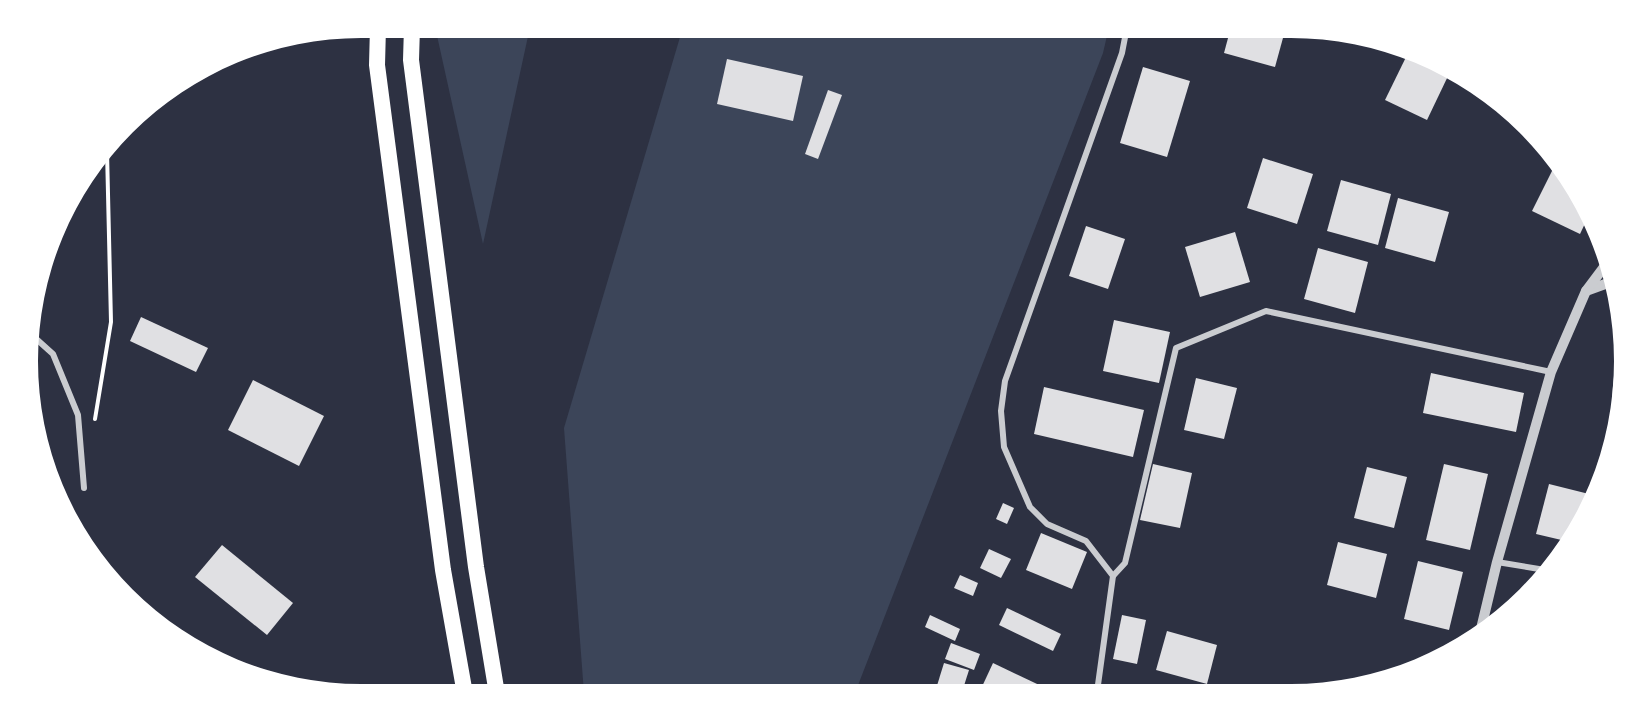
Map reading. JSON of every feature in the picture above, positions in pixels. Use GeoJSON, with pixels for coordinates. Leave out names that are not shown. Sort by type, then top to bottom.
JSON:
{"type":"FeatureCollection","features":[{"type":"Feature","properties":{"kind":"highway"},"geometry":{"type":"LineString","coordinates":[[378,37],[378,77],[442,558],[463,684]]}},
{"type":"Feature","properties":{"kind":"highway"},"geometry":{"type":"LineString","coordinates":[[412,37],[412,72],[476,567],[495,684]]}},
{"type":"Feature","properties":{"kind":"street"},"geometry":{"type":"LineString","coordinates":[[1113,576],[1086,541],[1047,524],[1030,507],[1004,447],[1001,411],[1005,381],[1122,53],[1125,37]]}},
{"type":"Feature","properties":{"kind":"street"},"geometry":{"type":"LineString","coordinates":[[1483,620],[1497,562],[1551,372],[1586,291],[1600,272]]}},
{"type":"Feature","properties":{"kind":"street"},"geometry":{"type":"LineString","coordinates":[[1586,291],[1604,284]]}},
{"type":"Feature","properties":{"kind":"street"},"geometry":{"type":"LineString","coordinates":[[1098,684],[1113,576],[1125,564],[1176,348],[1266,311],[1551,372]]}},
{"type":"Feature","properties":{"kind":"street"},"geometry":{"type":"LineString","coordinates":[[38,340],[54,354],[78,415],[84,488]]}},
{"type":"Feature","properties":{"kind":"street"},"geometry":{"type":"LineString","coordinates":[[1497,562],[1537,569]]}},
{"type":"Feature","properties":{"kind":"path"},"geometry":{"type":"LineString","coordinates":[[95,422],[111,322],[107,160]]}},
{"type":"Feature","properties":{"kind":"shaded area"},"geometry":{"type":"Polygon","coordinates":[[[437,37],[528,37],[483,244],[437,37]]]}},
{"type":"Feature","properties":{"kind":"shaded area"},"geometry":{"type":"Polygon","coordinates":[[[680,37],[1107,37],[1103,53],[858,684],[583,684],[564,428],[680,37]]]}},
{"type":"Feature","properties":{"kind":"building"},"geometry":{"type":"Polygon","coordinates":[[[1228,37],[1283,37],[1275,67],[1224,53],[1228,37]]]}},
{"type":"Feature","properties":{"kind":"building"},"geometry":{"type":"Polygon","coordinates":[[[727,59],[803,76],[793,121],[717,104],[727,59]]]}},
{"type":"Feature","properties":{"kind":"building"},"geometry":{"type":"Polygon","coordinates":[[[1405,59],[1447,78],[1427,120],[1385,100],[1405,59]]]}},
{"type":"Feature","properties":{"kind":"building"},"geometry":{"type":"Polygon","coordinates":[[[1143,67],[1190,81],[1167,157],[1120,143],[1143,67]]]}},
{"type":"Feature","properties":{"kind":"building"},"geometry":{"type":"Polygon","coordinates":[[[828,90],[842,95],[818,159],[805,154],[828,90]]]}},
{"type":"Feature","properties":{"kind":"building"},"geometry":{"type":"Polygon","coordinates":[[[1263,158],[1313,174],[1297,224],[1247,208],[1263,158]]]}},
{"type":"Feature","properties":{"kind":"building"},"geometry":{"type":"Polygon","coordinates":[[[1552,171],[1584,226],[1580,234],[1532,211],[1552,171]]]}},
{"type":"Feature","properties":{"kind":"building"},"geometry":{"type":"Polygon","coordinates":[[[1341,180],[1391,194],[1378,245],[1327,231],[1341,180]]]}},
{"type":"Feature","properties":{"kind":"building"},"geometry":{"type":"Polygon","coordinates":[[[1398,198],[1449,212],[1435,262],[1385,248],[1398,198]]]}},
{"type":"Feature","properties":{"kind":"building"},"geometry":{"type":"Polygon","coordinates":[[[1086,226],[1125,239],[1108,289],[1069,276],[1086,226]]]}},
{"type":"Feature","properties":{"kind":"building"},"geometry":{"type":"Polygon","coordinates":[[[1235,232],[1250,282],[1200,297],[1185,247],[1235,232]]]}},
{"type":"Feature","properties":{"kind":"building"},"geometry":{"type":"Polygon","coordinates":[[[1318,248],[1368,262],[1355,313],[1304,299],[1318,248]]]}},
{"type":"Feature","properties":{"kind":"building"},"geometry":{"type":"Polygon","coordinates":[[[141,317],[208,348],[196,372],[130,341],[141,317]]]}},
{"type":"Feature","properties":{"kind":"building"},"geometry":{"type":"Polygon","coordinates":[[[1114,320],[1170,332],[1159,383],[1103,371],[1114,320]]]}},
{"type":"Feature","properties":{"kind":"building"},"geometry":{"type":"Polygon","coordinates":[[[1431,373],[1524,393],[1516,432],[1423,413],[1431,373]]]}},
{"type":"Feature","properties":{"kind":"building"},"geometry":{"type":"Polygon","coordinates":[[[1196,378],[1237,388],[1224,439],[1184,430],[1196,378]]]}},
{"type":"Feature","properties":{"kind":"building"},"geometry":{"type":"Polygon","coordinates":[[[253,380],[324,416],[299,466],[228,430],[253,380]]]}},
{"type":"Feature","properties":{"kind":"building"},"geometry":{"type":"Polygon","coordinates":[[[1044,387],[1144,410],[1133,457],[1034,434],[1044,387]]]}},
{"type":"Feature","properties":{"kind":"building"},"geometry":{"type":"Polygon","coordinates":[[[1153,464],[1192,473],[1180,528],[1140,520],[1153,464]]]}},
{"type":"Feature","properties":{"kind":"building"},"geometry":{"type":"Polygon","coordinates":[[[1444,464],[1488,474],[1470,550],[1426,540],[1444,464]]]}},
{"type":"Feature","properties":{"kind":"building"},"geometry":{"type":"Polygon","coordinates":[[[1367,467],[1407,477],[1394,528],[1354,518],[1367,467]]]}},
{"type":"Feature","properties":{"kind":"building"},"geometry":{"type":"Polygon","coordinates":[[[1549,484],[1585,493],[1559,539],[1536,534],[1549,484]]]}},
{"type":"Feature","properties":{"kind":"building"},"geometry":{"type":"Polygon","coordinates":[[[1003,503],[1014,508],[1007,524],[996,519],[1003,503]]]}},
{"type":"Feature","properties":{"kind":"building"},"geometry":{"type":"Polygon","coordinates":[[[1041,533],[1087,552],[1072,589],[1026,570],[1041,533]]]}},
{"type":"Feature","properties":{"kind":"building"},"geometry":{"type":"Polygon","coordinates":[[[1338,542],[1387,554],[1376,598],[1327,585],[1338,542]]]}},
{"type":"Feature","properties":{"kind":"building"},"geometry":{"type":"Polygon","coordinates":[[[222,545],[293,603],[267,635],[195,577],[222,545]]]}},
{"type":"Feature","properties":{"kind":"building"},"geometry":{"type":"Polygon","coordinates":[[[989,549],[1011,559],[1001,578],[980,568],[989,549]]]}},
{"type":"Feature","properties":{"kind":"building"},"geometry":{"type":"Polygon","coordinates":[[[1418,561],[1463,572],[1449,630],[1404,619],[1418,561]]]}},
{"type":"Feature","properties":{"kind":"building"},"geometry":{"type":"Polygon","coordinates":[[[960,575],[978,583],[973,596],[954,588],[960,575]]]}},
{"type":"Feature","properties":{"kind":"building"},"geometry":{"type":"Polygon","coordinates":[[[1007,608],[1061,634],[1053,651],[999,625],[1007,608]]]}},
{"type":"Feature","properties":{"kind":"building"},"geometry":{"type":"Polygon","coordinates":[[[930,615],[960,629],[955,641],[925,627],[930,615]]]}},
{"type":"Feature","properties":{"kind":"building"},"geometry":{"type":"Polygon","coordinates":[[[1122,615],[1146,620],[1137,664],[1113,659],[1122,615]]]}},
{"type":"Feature","properties":{"kind":"building"},"geometry":{"type":"Polygon","coordinates":[[[1167,631],[1217,645],[1207,684],[1156,670],[1167,631]]]}},
{"type":"Feature","properties":{"kind":"building"},"geometry":{"type":"Polygon","coordinates":[[[951,643],[980,654],[974,670],[945,659],[951,643]]]}},
{"type":"Feature","properties":{"kind":"building"},"geometry":{"type":"Polygon","coordinates":[[[944,663],[969,670],[965,684],[937,684],[944,663]]]}},
{"type":"Feature","properties":{"kind":"building"},"geometry":{"type":"Polygon","coordinates":[[[993,663],[1037,684],[983,684],[993,663]]]}}]}
